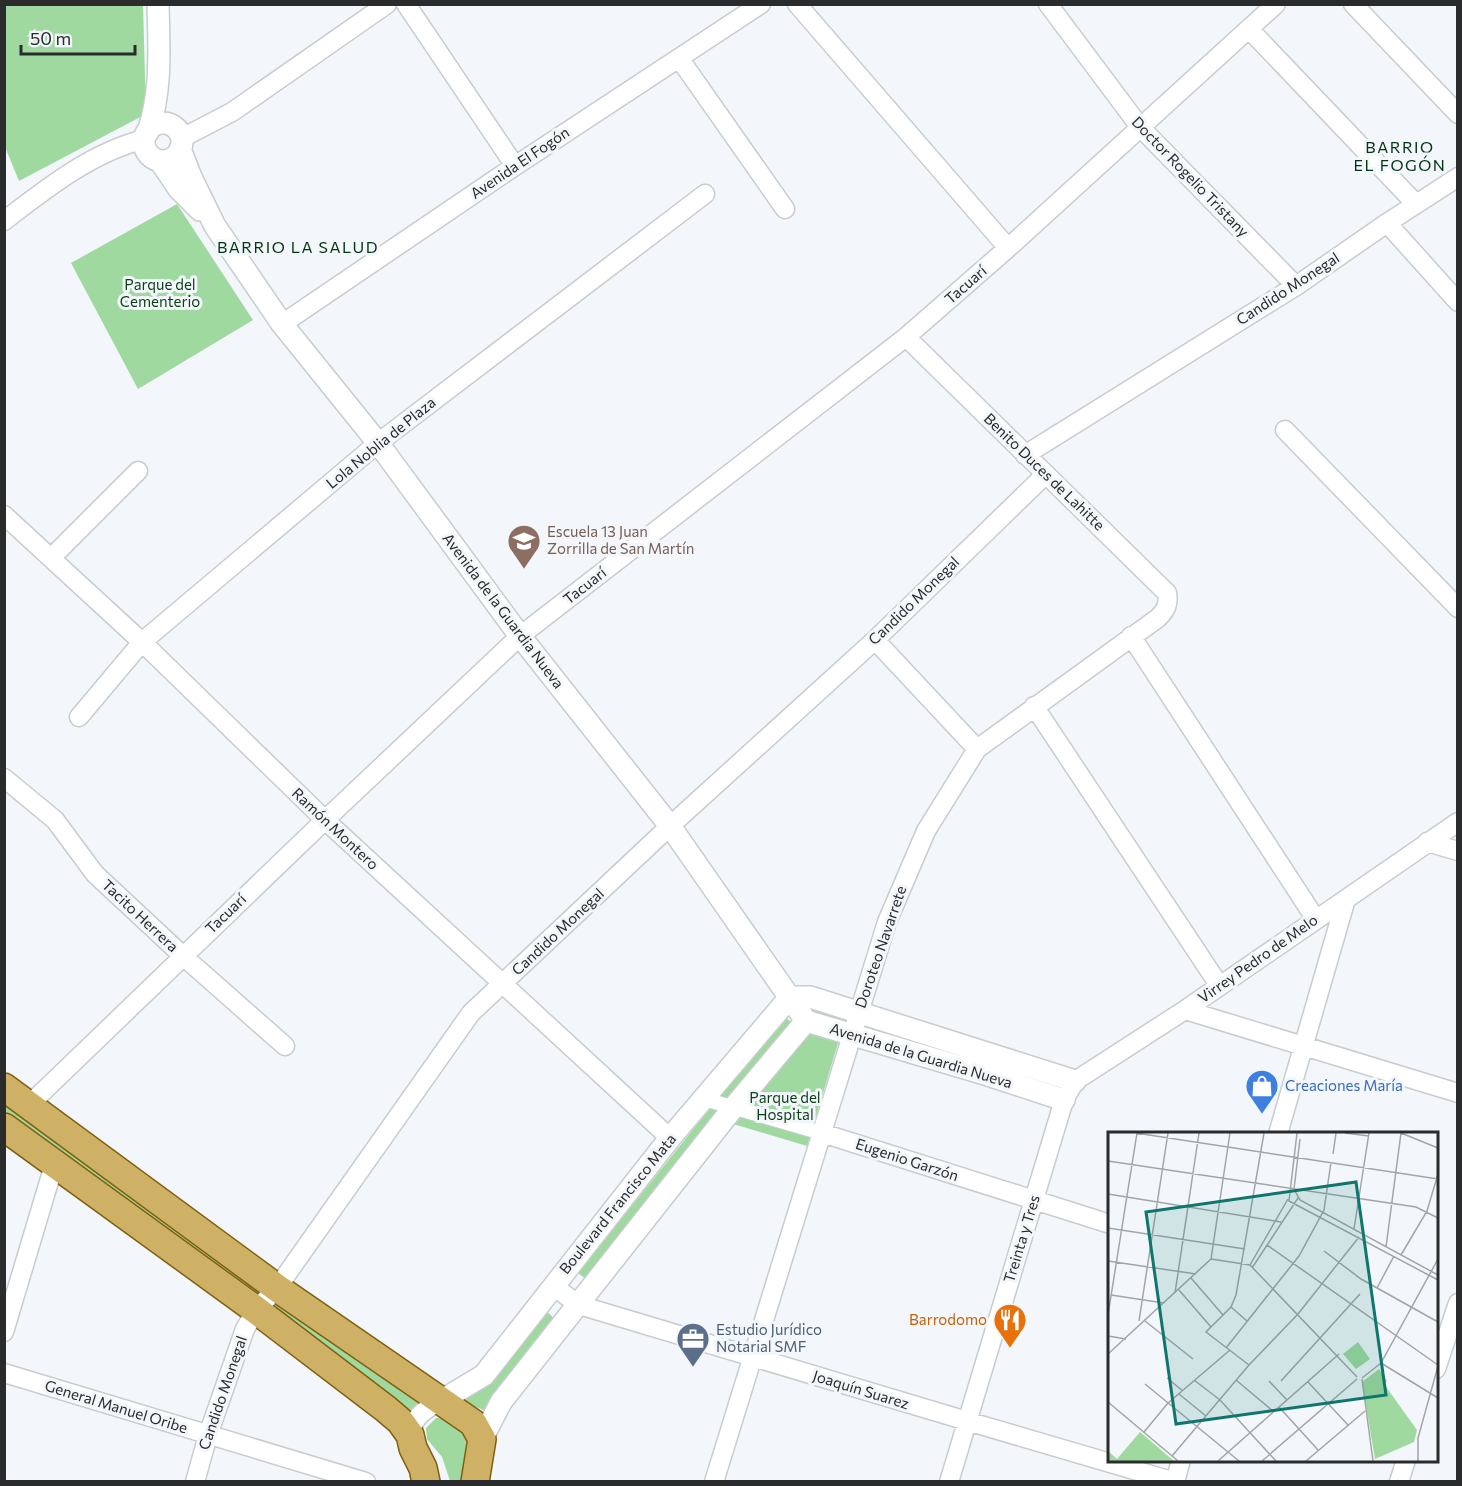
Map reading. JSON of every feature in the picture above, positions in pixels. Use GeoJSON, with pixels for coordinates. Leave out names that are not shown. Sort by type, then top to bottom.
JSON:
{"type":"FeatureCollection","features":[{"type":"Feature","properties":{"kind":"main road"},"geometry":{"type":"LineString","coordinates":[[4,1087],[277,1288],[439,1402],[473,1423],[482,1439]]}},
{"type":"Feature","properties":{"kind":"main road"},"geometry":{"type":"LineString","coordinates":[[4,1127],[256,1310],[387,1409],[400,1421],[410,1436],[426,1482]]}},
{"type":"Feature","properties":{"kind":"main road","name":"Boulevard Francisco Mata"},"geometry":{"type":"LineString","coordinates":[[475,1482],[482,1439]]}},
{"type":"Feature","properties":{"kind":"street","name":"Avenida de la Guardia Nueva"},"geometry":{"type":"LineString","coordinates":[[146,135],[155,109],[159,78],[158,4]]}},
{"type":"Feature","properties":{"kind":"street"},"geometry":{"type":"LineString","coordinates":[[178,138],[232,112],[387,4]]}},
{"type":"Feature","properties":{"kind":"street"},"geometry":{"type":"LineString","coordinates":[[406,4],[515,166]]}},
{"type":"Feature","properties":{"kind":"street","name":"Avenida El Fogón"},"geometry":{"type":"LineString","coordinates":[[282,324],[679,58],[735,11],[761,4]]}},
{"type":"Feature","properties":{"kind":"street"},"geometry":{"type":"LineString","coordinates":[[797,4],[1008,248]]}},
{"type":"Feature","properties":{"kind":"street","name":"Doctor Rogelio Tristany"},"geometry":{"type":"LineString","coordinates":[[1048,4],[1140,126],[1296,286]]}},
{"type":"Feature","properties":{"kind":"street","name":"Tacuarí"},"geometry":{"type":"LineString","coordinates":[[29,1105],[520,636],[906,337],[1008,248],[1276,4]]}},
{"type":"Feature","properties":{"kind":"street"},"geometry":{"type":"LineString","coordinates":[[1353,4],[1458,114]]}},
{"type":"Feature","properties":{"kind":"street"},"geometry":{"type":"LineString","coordinates":[[1250,29],[1416,204]]}},
{"type":"Feature","properties":{"kind":"street"},"geometry":{"type":"LineString","coordinates":[[679,58],[785,209]]}},
{"type":"Feature","properties":{"kind":"street","name":"Avenida de la Guardia Nueva"},"geometry":{"type":"LineString","coordinates":[[159,78],[165,107],[191,177],[215,226],[282,324],[378,443],[520,636],[670,826],[806,1021],[1064,1100]]}},
{"type":"Feature","properties":{"kind":"street"},"geometry":{"type":"LineString","coordinates":[[4,221],[49,186],[122,145],[146,135],[159,124],[167,124],[178,138],[174,158],[160,161],[148,153],[146,135]]}},
{"type":"Feature","properties":{"kind":"street","name":"Avenida de la Guardia Nueva"},"geometry":{"type":"LineString","coordinates":[[160,161],[179,189],[215,226]]}},
{"type":"Feature","properties":{"kind":"street","name":"Candido Monegal"},"geometry":{"type":"LineString","coordinates":[[1025,455],[1296,286],[1458,177]]}},
{"type":"Feature","properties":{"kind":"street","name":"Lola Noblia de Plaza"},"geometry":{"type":"LineString","coordinates":[[79,717],[142,642],[378,443],[705,194]]}},
{"type":"Feature","properties":{"kind":"street"},"geometry":{"type":"LineString","coordinates":[[1387,223],[1458,302]]}},
{"type":"Feature","properties":{"kind":"street","name":"Benito Duces de Lahitte"},"geometry":{"type":"LineString","coordinates":[[906,337],[1167,593],[1168,602],[1164,612]]}},
{"type":"Feature","properties":{"kind":"street"},"geometry":{"type":"LineString","coordinates":[[1285,430],[1458,608]]}},
{"type":"Feature","properties":{"kind":"street"},"geometry":{"type":"LineString","coordinates":[[51,558],[138,471]]}},
{"type":"Feature","properties":{"kind":"street","name":"Candido Monegal"},"geometry":{"type":"LineString","coordinates":[[195,1482],[239,1343],[256,1310],[277,1288],[471,1013],[670,826],[875,640],[1046,474]]}},
{"type":"Feature","properties":{"kind":"street","name":"Ramón Montero"},"geometry":{"type":"LineString","coordinates":[[4,515],[142,642],[325,820],[670,1138]]}},
{"type":"Feature","properties":{"kind":"street","name":"Doroteo Navarrete"},"geometry":{"type":"LineString","coordinates":[[714,1482],[886,922],[926,831],[978,749],[1164,612]]}},
{"type":"Feature","properties":{"kind":"street"},"geometry":{"type":"LineString","coordinates":[[1131,636],[1315,918]]}},
{"type":"Feature","properties":{"kind":"street"},"geometry":{"type":"LineString","coordinates":[[875,640],[978,749]]}},
{"type":"Feature","properties":{"kind":"street"},"geometry":{"type":"LineString","coordinates":[[1034,706],[1219,985]]}},
{"type":"Feature","properties":{"kind":"street","name":"Tacito Herrera"},"geometry":{"type":"LineString","coordinates":[[4,778],[55,820],[95,873],[183,956],[285,1046]]}},
{"type":"Feature","properties":{"kind":"street","name":"Virrey Pedro de Melo"},"geometry":{"type":"LineString","coordinates":[[1064,1100],[1075,1081],[1185,1010],[1315,918],[1458,822]]}},
{"type":"Feature","properties":{"kind":"street"},"geometry":{"type":"LineString","coordinates":[[1427,842],[1458,851]]}},
{"type":"Feature","properties":{"kind":"street"},"geometry":{"type":"LineString","coordinates":[[1279,1132],[1346,899]]}},
{"type":"Feature","properties":{"kind":"street","name":"Avenida de la Guardia Nueva"},"geometry":{"type":"LineString","coordinates":[[790,997],[810,998],[858,1012],[1075,1081]]}},
{"type":"Feature","properties":{"kind":"street","name":"Boulevard Francisco Mata"},"geometry":{"type":"LineString","coordinates":[[410,1436],[410,1429],[418,1416],[427,1408],[484,1375],[670,1138],[790,997]]}},
{"type":"Feature","properties":{"kind":"street"},"geometry":{"type":"LineString","coordinates":[[1185,1010],[1458,1093]]}},
{"type":"Feature","properties":{"kind":"street","name":"Boulevard Francisco Mata"},"geometry":{"type":"LineString","coordinates":[[482,1439],[501,1402],[733,1108],[806,1021]]}},
{"type":"Feature","properties":{"kind":"street","name":"Eugenio Garzón"},"geometry":{"type":"LineString","coordinates":[[704,1099],[822,1133],[1108,1223]]}},
{"type":"Feature","properties":{"kind":"street","name":"Treinta y Tres"},"geometry":{"type":"LineString","coordinates":[[949,1482],[1064,1100]]}},
{"type":"Feature","properties":{"kind":"street"},"geometry":{"type":"LineString","coordinates":[[4,1332],[54,1165]]}},
{"type":"Feature","properties":{"kind":"street","name":"Joaquín Suarez"},"geometry":{"type":"LineString","coordinates":[[553,1286],[579,1305],[1175,1482]]}},
{"type":"Feature","properties":{"kind":"street"},"geometry":{"type":"LineString","coordinates":[[1438,1365],[1448,1328],[1458,1304]]}},
{"type":"Feature","properties":{"kind":"street","name":"General Manuel Oribe"},"geometry":{"type":"LineString","coordinates":[[4,1373],[366,1482]]}},
{"type":"Feature","properties":{"kind":"street"},"geometry":{"type":"LineString","coordinates":[[1175,1482],[1181,1462]]}},
{"type":"Feature","properties":{"kind":"street"},"geometry":{"type":"LineString","coordinates":[[1399,1482],[1406,1462]]}},
{"type":"Feature","properties":{"kind":"green space"},"geometry":{"type":"Polygon","coordinates":[[[4,5],[143,5],[146,114],[19,181],[5,147],[4,5]]]}},
{"type":"Feature","properties":{"kind":"green space","name":"Parque del Cementerio"},"geometry":{"type":"Polygon","coordinates":[[[177,204],[253,320],[138,389],[71,263],[177,204]]]}},
{"type":"Feature","properties":{"kind":"green space"},"geometry":{"type":"Polygon","coordinates":[[[784,1016],[791,1022],[586,1279],[578,1273],[784,1016]]]}},
{"type":"Feature","properties":{"kind":"green space","name":"Parque del Hospital"},"geometry":{"type":"Polygon","coordinates":[[[808,1030],[839,1040],[807,1146],[730,1123],[808,1030]]]}},
{"type":"Feature","properties":{"kind":"green space"},"geometry":{"type":"Polygon","coordinates":[[[5,1099],[260,1288],[254,1296],[5,1112],[5,1099]]]}},
{"type":"Feature","properties":{"kind":"green space"},"geometry":{"type":"Polygon","coordinates":[[[277,1301],[419,1403],[410,1418],[271,1311],[277,1301]]]}},
{"type":"Feature","properties":{"kind":"green space"},"geometry":{"type":"Polygon","coordinates":[[[545,1310],[555,1319],[488,1412],[455,1398],[545,1310]]]}},
{"type":"Feature","properties":{"kind":"green space"},"geometry":{"type":"Polygon","coordinates":[[[436,1418],[445,1418],[471,1438],[463,1481],[450,1481],[442,1457],[427,1439],[426,1428],[436,1418]]]}},
{"type":"Feature","properties":{"kind":"place","name":"Escuela 13 Juan Zorrilla de San Martín"},"geometry":{"type":"Point","coordinates":[524,570]}},
{"type":"Feature","properties":{"kind":"place","name":"Creaciones María"},"geometry":{"type":"Point","coordinates":[1262,1115]}},
{"type":"Feature","properties":{"kind":"place","name":"Barrodomo"},"geometry":{"type":"Point","coordinates":[1010,1349]}},
{"type":"Feature","properties":{"kind":"place","name":"Estudio Jurídico Notarial SMF"},"geometry":{"type":"Point","coordinates":[693,1368]}},
{"type":"Feature","properties":{"kind":"district","name":"BARRIO EL FOGÓN"},"geometry":{"type":"Point","coordinates":[1400,156]}},
{"type":"Feature","properties":{"kind":"district","name":"BARRIO LA SALUD"},"geometry":{"type":"Point","coordinates":[298,247]}}]}
